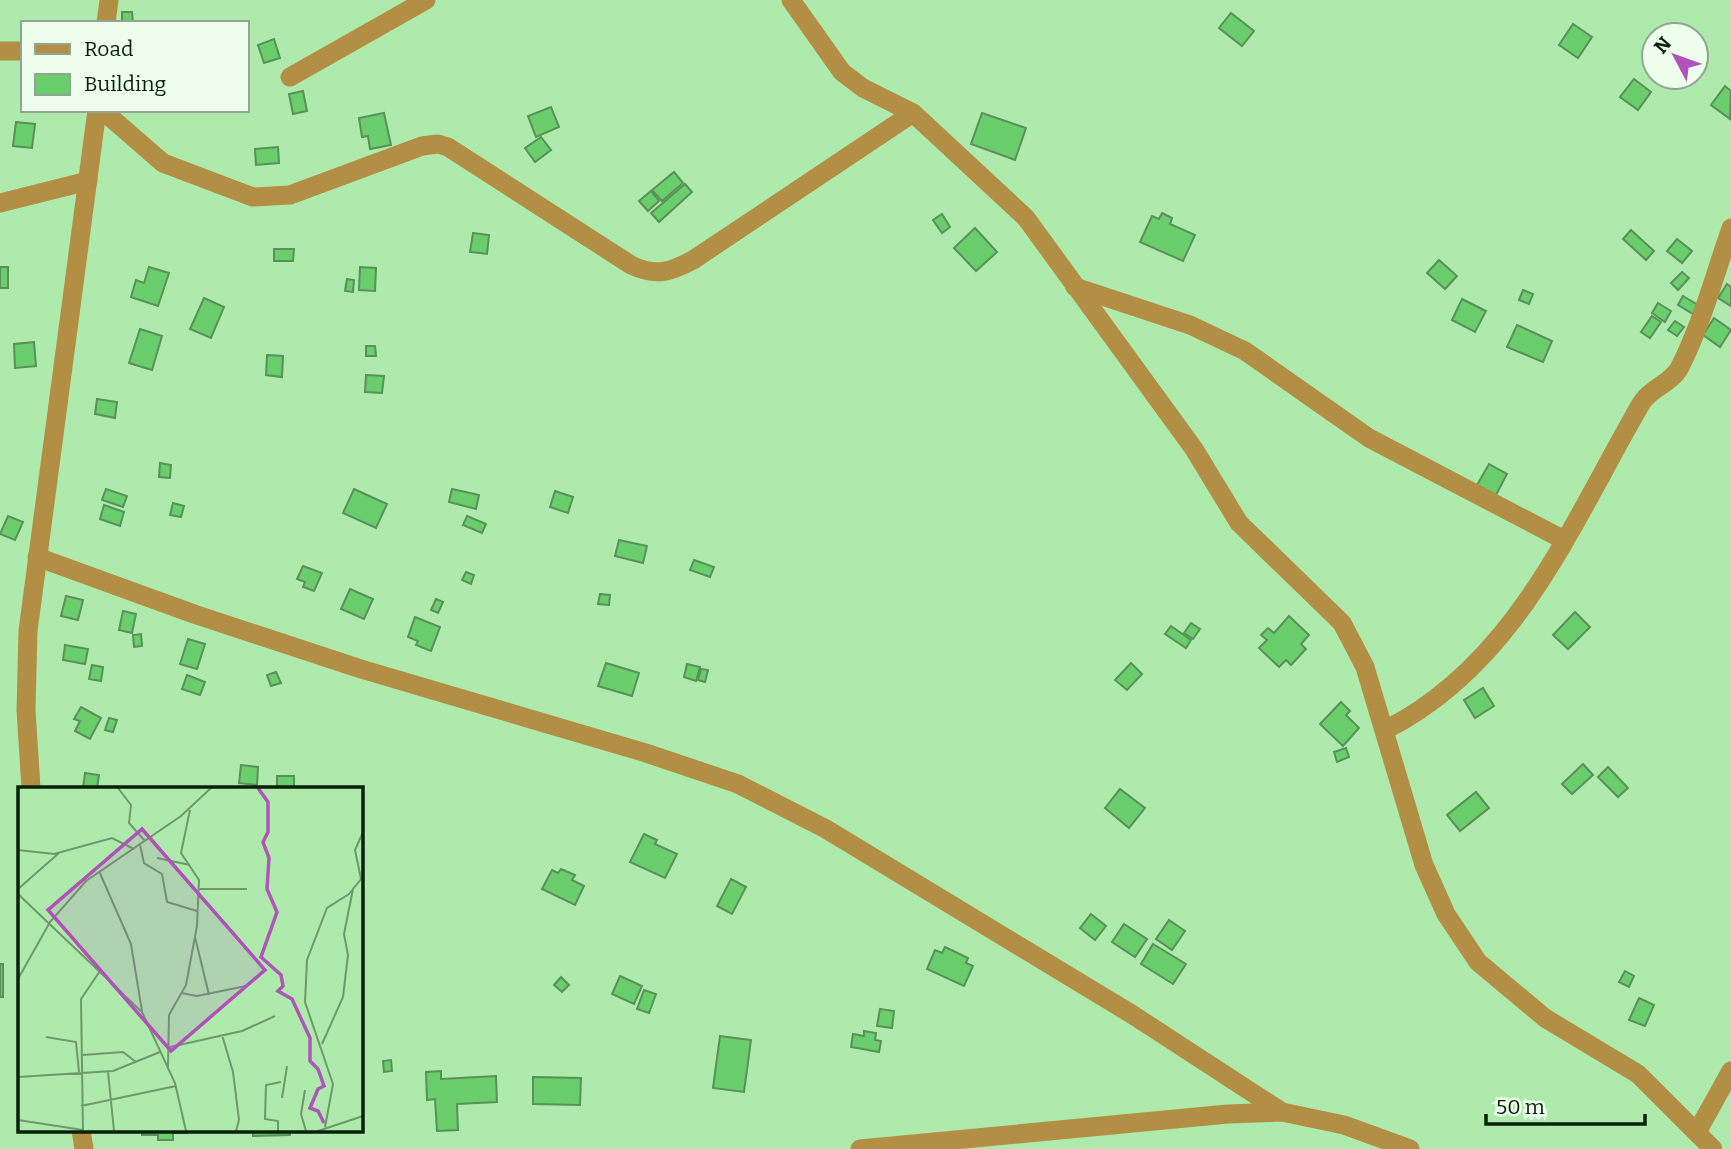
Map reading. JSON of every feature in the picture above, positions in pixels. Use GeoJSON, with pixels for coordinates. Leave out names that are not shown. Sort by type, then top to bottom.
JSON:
{"type":"FeatureCollection","features":[{"type":"Feature","properties":{"kind":"street"},"geometry":{"type":"LineString","coordinates":[[106,21],[109,0]]}},
{"type":"Feature","properties":{"kind":"street"},"geometry":{"type":"LineString","coordinates":[[290,77],[426,0]]}},
{"type":"Feature","properties":{"kind":"street"},"geometry":{"type":"LineString","coordinates":[[791,0],[842,72],[863,88],[913,113],[1020,212],[1194,449],[1239,523],[1342,623],[1365,667],[1424,865],[1446,914],[1478,962],[1508,990],[1545,1018],[1639,1074],[1713,1149]]}},
{"type":"Feature","properties":{"kind":"street"},"geometry":{"type":"LineString","coordinates":[[0,51],[21,51]]}},
{"type":"Feature","properties":{"kind":"street"},"geometry":{"type":"LineString","coordinates":[[31,787],[26,710],[28,631],[88,181],[100,112]]}},
{"type":"Feature","properties":{"kind":"street"},"geometry":{"type":"LineString","coordinates":[[102,112],[163,163],[253,197],[290,195],[422,146],[438,144],[521,191],[631,265],[660,274],[693,260],[913,113]]}},
{"type":"Feature","properties":{"kind":"street"},"geometry":{"type":"LineString","coordinates":[[0,203],[88,181]]}},
{"type":"Feature","properties":{"kind":"street"},"geometry":{"type":"LineString","coordinates":[[1385,730],[1418,713],[1480,662],[1506,633],[1564,540],[1643,401],[1668,383],[1680,367],[1731,228]]}},
{"type":"Feature","properties":{"kind":"street"},"geometry":{"type":"LineString","coordinates":[[1075,287],[1190,325],[1245,351],[1369,438],[1564,540]]}},
{"type":"Feature","properties":{"kind":"street"},"geometry":{"type":"LineString","coordinates":[[37,557],[194,614],[361,669],[646,753],[738,784],[826,830],[1133,1015],[1282,1112]]}},
{"type":"Feature","properties":{"kind":"street"},"geometry":{"type":"LineString","coordinates":[[1697,1132],[1731,1070]]}},
{"type":"Feature","properties":{"kind":"street"},"geometry":{"type":"LineString","coordinates":[[860,1149],[1228,1114],[1282,1112],[1344,1125],[1410,1149]]}},
{"type":"Feature","properties":{"kind":"building"},"geometry":{"type":"Polygon","coordinates":[[[122,12],[132,12],[133,21],[122,21],[122,12]]]}},
{"type":"Feature","properties":{"kind":"building"},"geometry":{"type":"Polygon","coordinates":[[[1231,13],[1254,31],[1242,46],[1219,28],[1231,13]]]}},
{"type":"Feature","properties":{"kind":"building"},"geometry":{"type":"Polygon","coordinates":[[[1573,24],[1592,37],[1578,58],[1559,45],[1573,24]]]}},
{"type":"Feature","properties":{"kind":"building"},"geometry":{"type":"Polygon","coordinates":[[[274,39],[280,58],[264,63],[258,45],[274,39]]]}},
{"type":"Feature","properties":{"kind":"building"},"geometry":{"type":"Polygon","coordinates":[[[1634,79],[1640,84],[1640,91],[1651,92],[1638,110],[1620,97],[1634,79]]]}},
{"type":"Feature","properties":{"kind":"building"},"geometry":{"type":"Polygon","coordinates":[[[1725,86],[1731,91],[1730,119],[1711,105],[1725,86]]]}},
{"type":"Feature","properties":{"kind":"building"},"geometry":{"type":"Polygon","coordinates":[[[303,91],[307,111],[293,114],[289,94],[303,91]]]}},
{"type":"Feature","properties":{"kind":"building"},"geometry":{"type":"Polygon","coordinates":[[[551,107],[559,127],[536,137],[528,116],[551,107]]]}},
{"type":"Feature","properties":{"kind":"building"},"geometry":{"type":"Polygon","coordinates":[[[384,113],[391,145],[370,149],[368,136],[362,137],[359,118],[384,113]]]}},
{"type":"Feature","properties":{"kind":"building"},"geometry":{"type":"Polygon","coordinates":[[[982,113],[1026,128],[1015,160],[971,144],[982,113]]]}},
{"type":"Feature","properties":{"kind":"building"},"geometry":{"type":"Polygon","coordinates":[[[16,122],[35,124],[32,148],[13,146],[16,122]]]}},
{"type":"Feature","properties":{"kind":"building"},"geometry":{"type":"Polygon","coordinates":[[[541,137],[551,150],[535,162],[525,148],[541,137]]]}},
{"type":"Feature","properties":{"kind":"building"},"geometry":{"type":"Polygon","coordinates":[[[278,147],[279,163],[256,165],[255,149],[278,147]]]}},
{"type":"Feature","properties":{"kind":"building"},"geometry":{"type":"Polygon","coordinates":[[[674,172],[683,183],[662,201],[652,190],[674,172]]]}},
{"type":"Feature","properties":{"kind":"building"},"geometry":{"type":"Polygon","coordinates":[[[685,184],[692,192],[659,222],[651,213],[685,184]]]}},
{"type":"Feature","properties":{"kind":"building"},"geometry":{"type":"Polygon","coordinates":[[[651,191],[659,201],[648,211],[639,201],[651,191]]]}},
{"type":"Feature","properties":{"kind":"building"},"geometry":{"type":"Polygon","coordinates":[[[1162,213],[1172,218],[1170,224],[1195,235],[1183,261],[1140,242],[1152,216],[1159,219],[1162,213]]]}},
{"type":"Feature","properties":{"kind":"building"},"geometry":{"type":"Polygon","coordinates":[[[942,214],[950,227],[942,233],[933,220],[942,214]]]}},
{"type":"Feature","properties":{"kind":"building"},"geometry":{"type":"Polygon","coordinates":[[[975,228],[997,252],[976,271],[954,248],[975,228]]]}},
{"type":"Feature","properties":{"kind":"building"},"geometry":{"type":"Polygon","coordinates":[[[1631,230],[1654,251],[1646,260],[1623,239],[1631,230]]]}},
{"type":"Feature","properties":{"kind":"building"},"geometry":{"type":"Polygon","coordinates":[[[473,233],[489,235],[487,254],[470,252],[473,233]]]}},
{"type":"Feature","properties":{"kind":"building"},"geometry":{"type":"Polygon","coordinates":[[[1677,239],[1692,251],[1682,263],[1667,251],[1677,239]]]}},
{"type":"Feature","properties":{"kind":"building"},"geometry":{"type":"Polygon","coordinates":[[[274,249],[294,249],[293,261],[274,261],[274,249]]]}},
{"type":"Feature","properties":{"kind":"building"},"geometry":{"type":"Polygon","coordinates":[[[1439,260],[1457,276],[1445,289],[1427,273],[1439,260]]]}},
{"type":"Feature","properties":{"kind":"building"},"geometry":{"type":"Polygon","coordinates":[[[0,267],[8,267],[8,288],[0,288],[0,267]]]}},
{"type":"Feature","properties":{"kind":"building"},"geometry":{"type":"Polygon","coordinates":[[[149,267],[169,273],[158,306],[131,297],[136,280],[144,283],[149,267]]]}},
{"type":"Feature","properties":{"kind":"building"},"geometry":{"type":"Polygon","coordinates":[[[360,267],[376,268],[375,291],[359,290],[360,267]]]}},
{"type":"Feature","properties":{"kind":"building"},"geometry":{"type":"Polygon","coordinates":[[[1682,272],[1689,278],[1678,290],[1671,283],[1682,272]]]}},
{"type":"Feature","properties":{"kind":"building"},"geometry":{"type":"Polygon","coordinates":[[[347,279],[354,280],[353,292],[345,291],[347,279]]]}},
{"type":"Feature","properties":{"kind":"building"},"geometry":{"type":"Polygon","coordinates":[[[1727,284],[1731,287],[1731,306],[1718,298],[1727,284]]]}},
{"type":"Feature","properties":{"kind":"building"},"geometry":{"type":"Polygon","coordinates":[[[1523,290],[1533,294],[1529,304],[1519,300],[1523,290]]]}},
{"type":"Feature","properties":{"kind":"building"},"geometry":{"type":"Polygon","coordinates":[[[1683,296],[1698,305],[1693,314],[1678,305],[1683,296]]]}},
{"type":"Feature","properties":{"kind":"building"},"geometry":{"type":"Polygon","coordinates":[[[204,298],[224,307],[211,338],[190,329],[204,298]]]}},
{"type":"Feature","properties":{"kind":"building"},"geometry":{"type":"Polygon","coordinates":[[[1462,299],[1486,311],[1475,332],[1452,320],[1462,299]]]}},
{"type":"Feature","properties":{"kind":"building"},"geometry":{"type":"Polygon","coordinates":[[[1658,303],[1671,311],[1665,322],[1652,313],[1658,303]]]}},
{"type":"Feature","properties":{"kind":"building"},"geometry":{"type":"Polygon","coordinates":[[[1652,316],[1661,322],[1650,338],[1641,332],[1652,316]]]}},
{"type":"Feature","properties":{"kind":"building"},"geometry":{"type":"Polygon","coordinates":[[[1714,318],[1731,330],[1720,347],[1703,335],[1714,318]]]}},
{"type":"Feature","properties":{"kind":"building"},"geometry":{"type":"Polygon","coordinates":[[[1675,321],[1684,327],[1677,336],[1668,330],[1675,321]]]}},
{"type":"Feature","properties":{"kind":"building"},"geometry":{"type":"Polygon","coordinates":[[[1517,325],[1552,341],[1543,362],[1507,347],[1517,325]]]}},
{"type":"Feature","properties":{"kind":"building"},"geometry":{"type":"Polygon","coordinates":[[[140,329],[162,336],[152,370],[129,363],[140,329]]]}},
{"type":"Feature","properties":{"kind":"building"},"geometry":{"type":"Polygon","coordinates":[[[34,342],[36,366],[15,368],[14,344],[34,342]]]}},
{"type":"Feature","properties":{"kind":"building"},"geometry":{"type":"Polygon","coordinates":[[[366,346],[375,346],[376,356],[366,356],[366,346]]]}},
{"type":"Feature","properties":{"kind":"building"},"geometry":{"type":"Polygon","coordinates":[[[267,355],[283,356],[282,377],[266,375],[267,355]]]}},
{"type":"Feature","properties":{"kind":"building"},"geometry":{"type":"Polygon","coordinates":[[[366,375],[384,376],[382,393],[365,392],[366,375]]]}},
{"type":"Feature","properties":{"kind":"building"},"geometry":{"type":"Polygon","coordinates":[[[97,399],[117,402],[115,418],[95,414],[97,399]]]}},
{"type":"Feature","properties":{"kind":"building"},"geometry":{"type":"Polygon","coordinates":[[[160,463],[171,465],[170,478],[159,477],[160,463]]]}},
{"type":"Feature","properties":{"kind":"building"},"geometry":{"type":"Polygon","coordinates":[[[1489,464],[1507,474],[1496,495],[1477,485],[1489,464]]]}},
{"type":"Feature","properties":{"kind":"building"},"geometry":{"type":"Polygon","coordinates":[[[106,489],[127,496],[123,507],[102,500],[106,489]]]}},
{"type":"Feature","properties":{"kind":"building"},"geometry":{"type":"Polygon","coordinates":[[[354,489],[387,504],[376,528],[343,513],[354,489]]]}},
{"type":"Feature","properties":{"kind":"building"},"geometry":{"type":"Polygon","coordinates":[[[452,489],[479,495],[476,509],[449,502],[452,489]]]}},
{"type":"Feature","properties":{"kind":"building"},"geometry":{"type":"Polygon","coordinates":[[[555,491],[573,497],[568,513],[550,507],[555,491]]]}},
{"type":"Feature","properties":{"kind":"building"},"geometry":{"type":"Polygon","coordinates":[[[173,503],[184,506],[181,517],[170,515],[173,503]]]}},
{"type":"Feature","properties":{"kind":"building"},"geometry":{"type":"Polygon","coordinates":[[[104,505],[124,512],[120,526],[100,519],[104,505]]]}},
{"type":"Feature","properties":{"kind":"building"},"geometry":{"type":"Polygon","coordinates":[[[8,516],[23,522],[15,540],[0,534],[8,516]]]}},
{"type":"Feature","properties":{"kind":"building"},"geometry":{"type":"Polygon","coordinates":[[[467,516],[486,524],[482,533],[463,525],[467,516]]]}},
{"type":"Feature","properties":{"kind":"building"},"geometry":{"type":"Polygon","coordinates":[[[619,540],[647,546],[643,563],[615,556],[619,540]]]}},
{"type":"Feature","properties":{"kind":"building"},"geometry":{"type":"Polygon","coordinates":[[[694,560],[714,567],[710,577],[690,570],[694,560]]]}},
{"type":"Feature","properties":{"kind":"building"},"geometry":{"type":"Polygon","coordinates":[[[303,566],[322,573],[314,591],[303,587],[305,582],[297,579],[303,566]]]}},
{"type":"Feature","properties":{"kind":"building"},"geometry":{"type":"Polygon","coordinates":[[[466,572],[474,575],[471,584],[462,580],[466,572]]]}},
{"type":"Feature","properties":{"kind":"building"},"geometry":{"type":"Polygon","coordinates":[[[350,589],[373,599],[364,619],[341,609],[350,589]]]}},
{"type":"Feature","properties":{"kind":"building"},"geometry":{"type":"Polygon","coordinates":[[[600,594],[610,595],[609,605],[598,604],[600,594]]]}},
{"type":"Feature","properties":{"kind":"building"},"geometry":{"type":"Polygon","coordinates":[[[66,596],[83,600],[78,620],[61,616],[66,596]]]}},
{"type":"Feature","properties":{"kind":"building"},"geometry":{"type":"Polygon","coordinates":[[[436,599],[443,602],[438,613],[431,610],[436,599]]]}},
{"type":"Feature","properties":{"kind":"building"},"geometry":{"type":"Polygon","coordinates":[[[123,611],[136,614],[132,633],[119,630],[123,611]]]}},
{"type":"Feature","properties":{"kind":"building"},"geometry":{"type":"Polygon","coordinates":[[[1575,612],[1590,627],[1568,649],[1553,635],[1575,612]]]}},
{"type":"Feature","properties":{"kind":"building"},"geometry":{"type":"Polygon","coordinates":[[[1289,616],[1309,635],[1301,644],[1306,649],[1291,665],[1286,660],[1279,667],[1259,648],[1267,640],[1261,635],[1268,628],[1274,633],[1289,616]]]}},
{"type":"Feature","properties":{"kind":"building"},"geometry":{"type":"Polygon","coordinates":[[[415,617],[440,627],[431,651],[416,645],[418,641],[408,637],[415,617]]]}},
{"type":"Feature","properties":{"kind":"building"},"geometry":{"type":"Polygon","coordinates":[[[1191,623],[1200,629],[1193,639],[1184,633],[1191,623]]]}},
{"type":"Feature","properties":{"kind":"building"},"geometry":{"type":"Polygon","coordinates":[[[1171,626],[1191,640],[1186,648],[1165,634],[1171,626]]]}},
{"type":"Feature","properties":{"kind":"building"},"geometry":{"type":"Polygon","coordinates":[[[141,634],[142,646],[134,647],[133,635],[141,634]]]}},
{"type":"Feature","properties":{"kind":"building"},"geometry":{"type":"Polygon","coordinates":[[[188,639],[205,644],[197,669],[180,664],[188,639]]]}},
{"type":"Feature","properties":{"kind":"building"},"geometry":{"type":"Polygon","coordinates":[[[65,645],[88,649],[85,664],[63,660],[65,645]]]}},
{"type":"Feature","properties":{"kind":"building"},"geometry":{"type":"Polygon","coordinates":[[[606,663],[639,673],[632,696],[598,686],[606,663]]]}},
{"type":"Feature","properties":{"kind":"building"},"geometry":{"type":"Polygon","coordinates":[[[1131,663],[1142,674],[1127,690],[1115,680],[1131,663]]]}},
{"type":"Feature","properties":{"kind":"building"},"geometry":{"type":"Polygon","coordinates":[[[687,664],[700,667],[696,681],[684,677],[687,664]]]}},
{"type":"Feature","properties":{"kind":"building"},"geometry":{"type":"Polygon","coordinates":[[[92,665],[103,667],[101,681],[89,679],[92,665]]]}},
{"type":"Feature","properties":{"kind":"building"},"geometry":{"type":"Polygon","coordinates":[[[701,669],[708,670],[705,682],[698,680],[701,669]]]}},
{"type":"Feature","properties":{"kind":"building"},"geometry":{"type":"Polygon","coordinates":[[[276,672],[281,683],[271,686],[267,675],[276,672]]]}},
{"type":"Feature","properties":{"kind":"building"},"geometry":{"type":"Polygon","coordinates":[[[187,675],[205,682],[200,695],[182,689],[187,675]]]}},
{"type":"Feature","properties":{"kind":"building"},"geometry":{"type":"Polygon","coordinates":[[[1483,688],[1494,706],[1475,718],[1464,700],[1483,688]]]}},
{"type":"Feature","properties":{"kind":"building"},"geometry":{"type":"Polygon","coordinates":[[[1341,702],[1350,711],[1346,715],[1359,728],[1343,746],[1320,724],[1341,702]]]}},
{"type":"Feature","properties":{"kind":"building"},"geometry":{"type":"Polygon","coordinates":[[[81,707],[101,718],[90,739],[75,731],[80,721],[74,719],[81,707]]]}},
{"type":"Feature","properties":{"kind":"building"},"geometry":{"type":"Polygon","coordinates":[[[109,718],[117,720],[113,732],[105,730],[109,718]]]}},
{"type":"Feature","properties":{"kind":"building"},"geometry":{"type":"Polygon","coordinates":[[[1346,748],[1349,757],[1337,762],[1334,752],[1346,748]]]}},
{"type":"Feature","properties":{"kind":"building"},"geometry":{"type":"Polygon","coordinates":[[[1583,764],[1593,775],[1572,794],[1562,784],[1583,764]]]}},
{"type":"Feature","properties":{"kind":"building"},"geometry":{"type":"Polygon","coordinates":[[[241,765],[258,767],[257,785],[239,783],[241,765]]]}},
{"type":"Feature","properties":{"kind":"building"},"geometry":{"type":"Polygon","coordinates":[[[1608,767],[1628,788],[1618,797],[1598,777],[1608,767]]]}},
{"type":"Feature","properties":{"kind":"building"},"geometry":{"type":"Polygon","coordinates":[[[85,773],[99,775],[97,787],[83,787],[85,773]]]}},
{"type":"Feature","properties":{"kind":"building"},"geometry":{"type":"Polygon","coordinates":[[[277,776],[294,776],[294,787],[277,787],[277,776]]]}},
{"type":"Feature","properties":{"kind":"building"},"geometry":{"type":"Polygon","coordinates":[[[1120,789],[1145,808],[1129,828],[1105,808],[1120,789]]]}},
{"type":"Feature","properties":{"kind":"building"},"geometry":{"type":"Polygon","coordinates":[[[1476,792],[1489,808],[1460,831],[1447,815],[1476,792]]]}},
{"type":"Feature","properties":{"kind":"building"},"geometry":{"type":"Polygon","coordinates":[[[644,834],[657,840],[655,844],[677,854],[665,878],[630,862],[644,834]]]}},
{"type":"Feature","properties":{"kind":"building"},"geometry":{"type":"Polygon","coordinates":[[[561,869],[575,875],[572,880],[584,886],[575,905],[542,889],[552,870],[558,873],[561,869]]]}},
{"type":"Feature","properties":{"kind":"building"},"geometry":{"type":"Polygon","coordinates":[[[731,879],[746,887],[732,914],[717,906],[731,879]]]}},
{"type":"Feature","properties":{"kind":"building"},"geometry":{"type":"Polygon","coordinates":[[[1091,914],[1106,926],[1095,940],[1080,928],[1091,914]]]}},
{"type":"Feature","properties":{"kind":"building"},"geometry":{"type":"Polygon","coordinates":[[[1169,920],[1185,931],[1172,950],[1156,939],[1169,920]]]}},
{"type":"Feature","properties":{"kind":"building"},"geometry":{"type":"Polygon","coordinates":[[[1124,924],[1147,939],[1135,957],[1112,942],[1124,924]]]}},
{"type":"Feature","properties":{"kind":"building"},"geometry":{"type":"Polygon","coordinates":[[[1153,944],[1186,964],[1173,984],[1141,964],[1153,944]]]}},
{"type":"Feature","properties":{"kind":"building"},"geometry":{"type":"Polygon","coordinates":[[[945,947],[968,958],[966,963],[973,966],[964,986],[927,969],[935,950],[942,953],[945,947]]]}},
{"type":"Feature","properties":{"kind":"building"},"geometry":{"type":"Polygon","coordinates":[[[0,964],[3,964],[3,997],[0,997],[0,964]]]}},
{"type":"Feature","properties":{"kind":"building"},"geometry":{"type":"Polygon","coordinates":[[[1625,971],[1634,976],[1629,987],[1619,982],[1625,971]]]}},
{"type":"Feature","properties":{"kind":"building"},"geometry":{"type":"Polygon","coordinates":[[[620,976],[642,986],[634,1004],[612,994],[620,976]]]}},
{"type":"Feature","properties":{"kind":"building"},"geometry":{"type":"Polygon","coordinates":[[[561,977],[569,985],[562,992],[554,985],[561,977]]]}},
{"type":"Feature","properties":{"kind":"building"},"geometry":{"type":"Polygon","coordinates":[[[644,990],[656,994],[649,1013],[637,1009],[644,990]]]}},
{"type":"Feature","properties":{"kind":"building"},"geometry":{"type":"Polygon","coordinates":[[[1639,998],[1654,1005],[1645,1026],[1629,1020],[1639,998]]]}},
{"type":"Feature","properties":{"kind":"building"},"geometry":{"type":"Polygon","coordinates":[[[880,1009],[894,1011],[892,1028],[877,1026],[880,1009]]]}},
{"type":"Feature","properties":{"kind":"building"},"geometry":{"type":"Polygon","coordinates":[[[864,1031],[876,1033],[875,1040],[881,1041],[879,1052],[851,1047],[853,1034],[864,1036],[864,1031]]]}},
{"type":"Feature","properties":{"kind":"building"},"geometry":{"type":"Polygon","coordinates":[[[720,1036],[751,1040],[744,1092],[713,1088],[720,1036]]]}},
{"type":"Feature","properties":{"kind":"building"},"geometry":{"type":"Polygon","coordinates":[[[391,1060],[392,1071],[384,1072],[383,1061],[391,1060]]]}},
{"type":"Feature","properties":{"kind":"building"},"geometry":{"type":"Polygon","coordinates":[[[441,1071],[441,1079],[496,1076],[497,1102],[457,1104],[458,1130],[437,1131],[435,1099],[427,1100],[426,1072],[441,1071]]]}},
{"type":"Feature","properties":{"kind":"building"},"geometry":{"type":"Polygon","coordinates":[[[533,1077],[581,1078],[580,1105],[533,1104],[533,1077]]]}},
{"type":"Feature","properties":{"kind":"building"},"geometry":{"type":"Polygon","coordinates":[[[142,1132],[187,1132],[173,1133],[173,1140],[158,1140],[158,1135],[142,1135],[142,1132]]]}},
{"type":"Feature","properties":{"kind":"building"},"geometry":{"type":"Polygon","coordinates":[[[253,1132],[290,1132],[290,1135],[253,1136],[253,1132]]]}}]}
